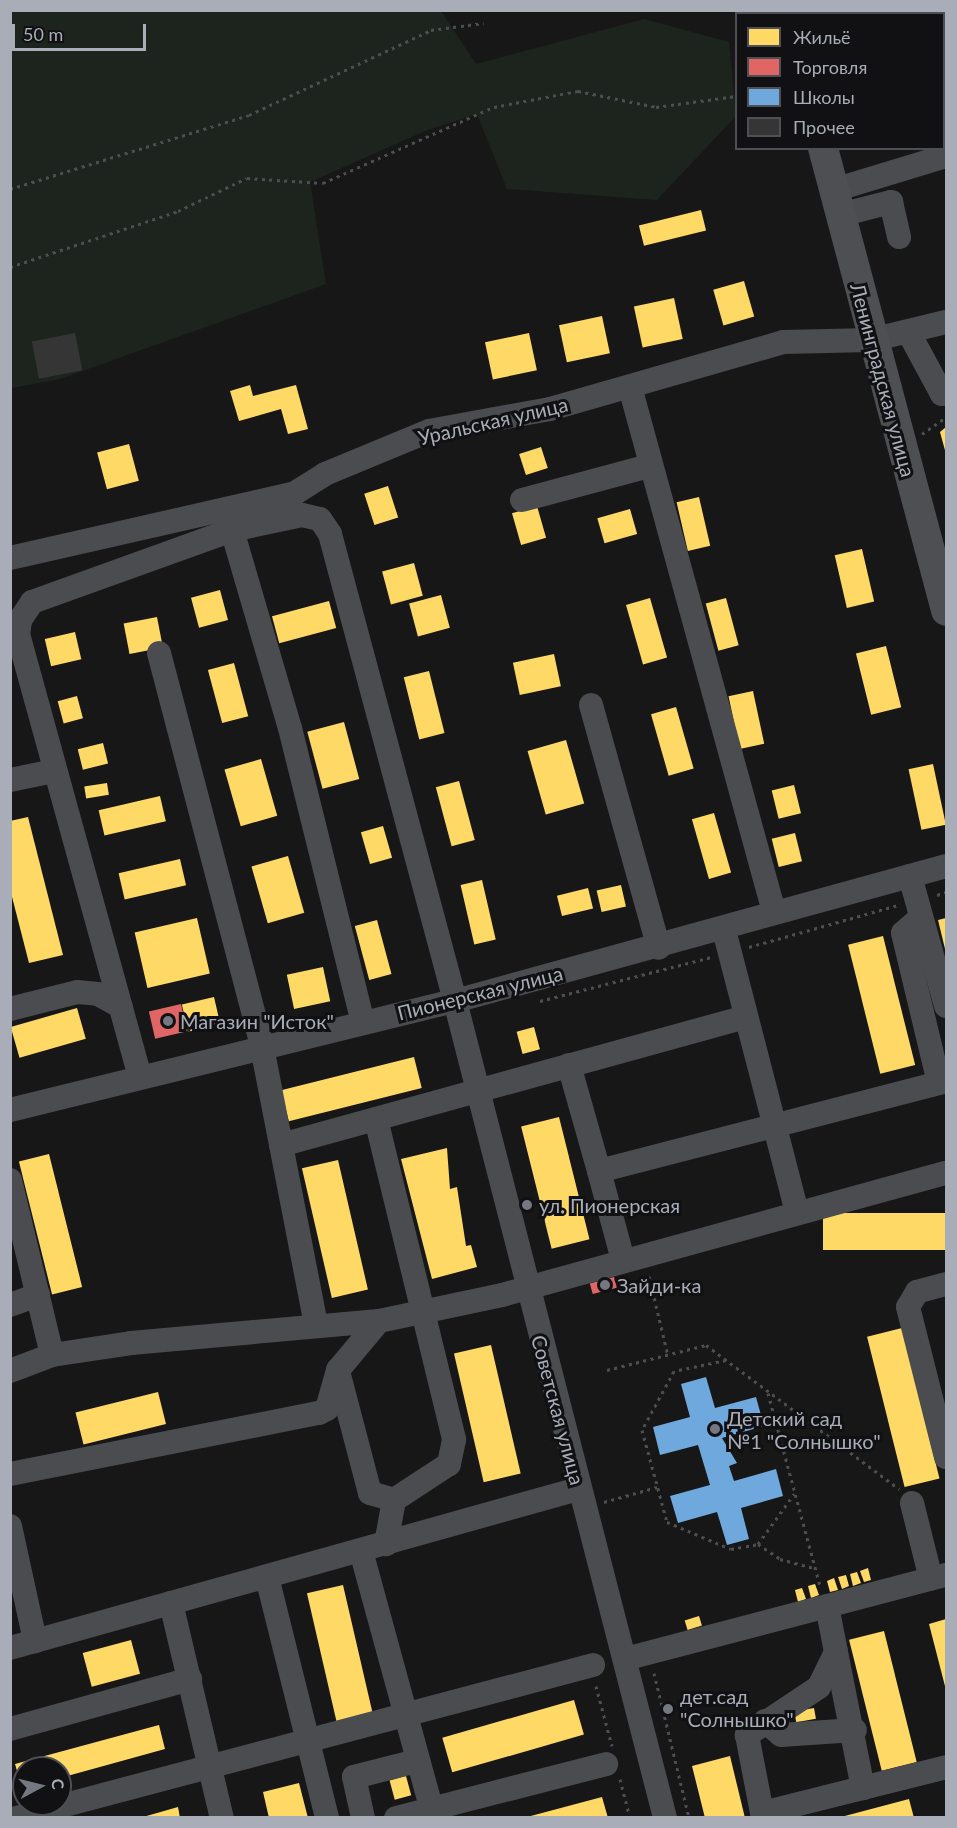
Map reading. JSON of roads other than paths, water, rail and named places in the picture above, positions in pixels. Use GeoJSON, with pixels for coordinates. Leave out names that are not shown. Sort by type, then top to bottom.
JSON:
{"type":"FeatureCollection","features":[{"type":"Feature","properties":{"kind":"main road","name":"Ленинградская улица"},"geometry":{"type":"LineString","coordinates":[[824,150],[871,340],[946,611]]}},
{"type":"Feature","properties":{"kind":"street"},"geometry":{"type":"LineString","coordinates":[[837,203],[946,156]]}},
{"type":"Feature","properties":{"kind":"street"},"geometry":{"type":"LineString","coordinates":[[837,203],[891,202],[900,237]]}},
{"type":"Feature","properties":{"kind":"street","name":"Уральская улица"},"geometry":{"type":"LineString","coordinates":[[10,558],[299,504],[325,474],[429,431],[550,409],[783,342],[871,340],[909,333],[946,321]]}},
{"type":"Feature","properties":{"kind":"street"},"geometry":{"type":"LineString","coordinates":[[909,333],[942,394],[946,392]]}},
{"type":"Feature","properties":{"kind":"street"},"geometry":{"type":"LineString","coordinates":[[630,387],[649,466],[774,912]]}},
{"type":"Feature","properties":{"kind":"street"},"geometry":{"type":"LineString","coordinates":[[522,500],[649,466]]}},
{"type":"Feature","properties":{"kind":"street"},"geometry":{"type":"LineString","coordinates":[[140,1077],[18,635],[20,620],[32,602],[299,504]]}},
{"type":"Feature","properties":{"kind":"street","name":"Советская улица"},"geometry":{"type":"LineString","coordinates":[[299,504],[320,519],[330,534],[455,1001],[526,1287],[665,1818]]}},
{"type":"Feature","properties":{"kind":"street"},"geometry":{"type":"LineString","coordinates":[[232,530],[290,728],[363,1022]]}},
{"type":"Feature","properties":{"kind":"street"},"geometry":{"type":"LineString","coordinates":[[159,653],[262,1047],[316,1324]]}},
{"type":"Feature","properties":{"kind":"street"},"geometry":{"type":"LineString","coordinates":[[591,705],[659,948]]}},
{"type":"Feature","properties":{"kind":"street"},"geometry":{"type":"LineString","coordinates":[[10,780],[54,771]]}},
{"type":"Feature","properties":{"kind":"street","name":"Пионерская улица"},"geometry":{"type":"LineString","coordinates":[[10,1110],[455,1001],[659,948],[724,930],[774,912],[946,866]]}},
{"type":"Feature","properties":{"kind":"street"},"geometry":{"type":"LineString","coordinates":[[909,876],[919,919],[946,1006]]}},
{"type":"Feature","properties":{"kind":"street"},"geometry":{"type":"LineString","coordinates":[[598,1171],[943,1082],[903,933],[919,919]]}},
{"type":"Feature","properties":{"kind":"street"},"geometry":{"type":"LineString","coordinates":[[724,930],[797,1213]]}},
{"type":"Feature","properties":{"kind":"street"},"geometry":{"type":"LineString","coordinates":[[10,1009],[77,993],[98,994],[121,1007]]}},
{"type":"Feature","properties":{"kind":"street"},"geometry":{"type":"LineString","coordinates":[[281,1145],[746,1017]]}},
{"type":"Feature","properties":{"kind":"street"},"geometry":{"type":"LineString","coordinates":[[569,1065],[598,1171],[633,1257]]}},
{"type":"Feature","properties":{"kind":"street"},"geometry":{"type":"LineString","coordinates":[[376,1119],[454,1440],[448,1464],[394,1500],[386,1544]]}},
{"type":"Feature","properties":{"kind":"street"},"geometry":{"type":"LineString","coordinates":[[10,1371],[52,1355],[316,1324],[380,1321],[526,1287],[946,1173]]}},
{"type":"Feature","properties":{"kind":"street"},"geometry":{"type":"LineString","coordinates":[[10,1180],[15,1221],[38,1295],[52,1355]]}},
{"type":"Feature","properties":{"kind":"street"},"geometry":{"type":"LineString","coordinates":[[946,1284],[917,1292],[908,1307],[946,1457]]}},
{"type":"Feature","properties":{"kind":"street"},"geometry":{"type":"LineString","coordinates":[[10,1305],[38,1295]]}},
{"type":"Feature","properties":{"kind":"street"},"geometry":{"type":"LineString","coordinates":[[10,1474],[319,1413],[327,1409],[338,1370],[380,1321]]}},
{"type":"Feature","properties":{"kind":"street"},"geometry":{"type":"LineString","coordinates":[[338,1370],[370,1493],[394,1500]]}},
{"type":"Feature","properties":{"kind":"street"},"geometry":{"type":"LineString","coordinates":[[10,1648],[578,1489]]}},
{"type":"Feature","properties":{"kind":"street"},"geometry":{"type":"LineString","coordinates":[[625,1659],[939,1577],[910,1500]]}},
{"type":"Feature","properties":{"kind":"street"},"geometry":{"type":"LineString","coordinates":[[10,1526],[36,1641]]}},
{"type":"Feature","properties":{"kind":"street"},"geometry":{"type":"LineString","coordinates":[[361,1551],[433,1814]]}},
{"type":"Feature","properties":{"kind":"street"},"geometry":{"type":"LineString","coordinates":[[267,1577],[327,1818]]}},
{"type":"Feature","properties":{"kind":"street"},"geometry":{"type":"LineString","coordinates":[[171,1604],[222,1818]]}},
{"type":"Feature","properties":{"kind":"street"},"geometry":{"type":"LineString","coordinates":[[827,1606],[855,1730],[864,1788]]}},
{"type":"Feature","properties":{"kind":"street"},"geometry":{"type":"LineString","coordinates":[[836,1652],[819,1687],[747,1735],[763,1815],[946,1767]]}},
{"type":"Feature","properties":{"kind":"street"},"geometry":{"type":"LineString","coordinates":[[16,1818],[593,1665]]}},
{"type":"Feature","properties":{"kind":"street"},"geometry":{"type":"LineString","coordinates":[[10,1729],[190,1679]]}},
{"type":"Feature","properties":{"kind":"street"},"geometry":{"type":"LineString","coordinates":[[765,1721],[781,1735],[855,1730]]}},
{"type":"Feature","properties":{"kind":"street"},"geometry":{"type":"LineString","coordinates":[[363,1818],[354,1777],[417,1761]]}},
{"type":"Feature","properties":{"kind":"street"},"geometry":{"type":"LineString","coordinates":[[396,1818],[433,1814],[606,1764]]}},
{"type":"Feature","properties":{"kind":"place","name":"Магазин \"Исток\""},"geometry":{"type":"Point","coordinates":[168,1021]}},
{"type":"Feature","properties":{"kind":"place","name":"ул. Пионерская"},"geometry":{"type":"Point","coordinates":[527,1205]}},
{"type":"Feature","properties":{"kind":"place","name":"Зайди-ка"},"geometry":{"type":"Point","coordinates":[605,1285]}},
{"type":"Feature","properties":{"kind":"place","name":"Детский сад №1 \"Солнышко\""},"geometry":{"type":"Point","coordinates":[715,1429]}},
{"type":"Feature","properties":{"kind":"place","name":"дет.сад \"Солнышко\""},"geometry":{"type":"Point","coordinates":[668,1709]}}]}
